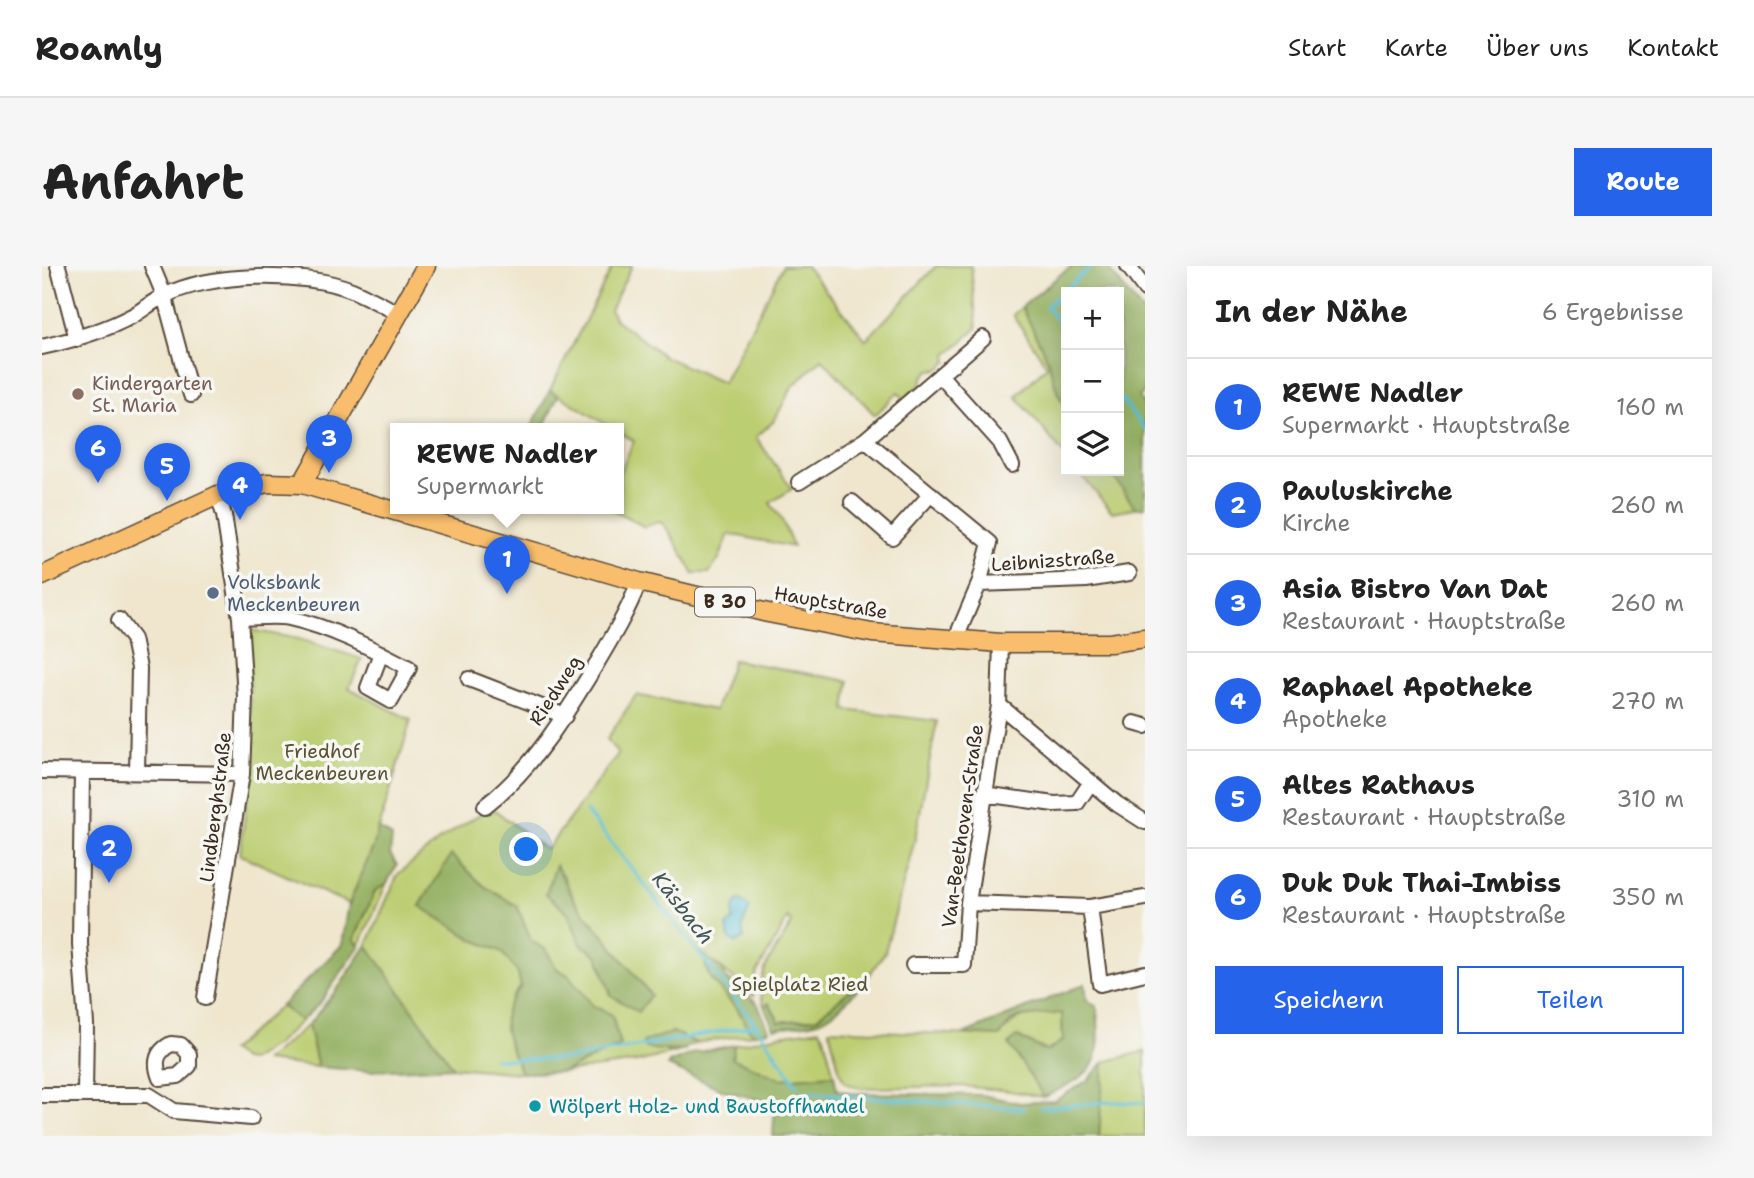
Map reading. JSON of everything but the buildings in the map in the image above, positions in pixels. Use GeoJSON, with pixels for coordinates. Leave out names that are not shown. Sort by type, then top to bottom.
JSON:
{"type":"FeatureCollection","features":[{"type":"Feature","properties":{"kind":"main road"},"geometry":{"type":"LineString","coordinates":[[302,484],[426,266]]}},
{"type":"Feature","properties":{"kind":"main road","name":"Hauptstraße"},"geometry":{"type":"LineString","coordinates":[[42,576],[218,495],[267,483],[302,484],[390,510]]}},
{"type":"Feature","properties":{"kind":"main road","name":"Hauptstraße"},"geometry":{"type":"LineString","coordinates":[[405,514],[639,582],[768,613],[859,630],[1001,643],[1110,643],[1145,638]]}},
{"type":"Feature","properties":{"kind":"street"},"geometry":{"type":"LineString","coordinates":[[58,266],[77,339]]}},
{"type":"Feature","properties":{"kind":"street"},"geometry":{"type":"LineString","coordinates":[[152,266],[164,295],[191,394]]}},
{"type":"Feature","properties":{"kind":"street"},"geometry":{"type":"LineString","coordinates":[[1128,266],[1145,289]]}},
{"type":"Feature","properties":{"kind":"street"},"geometry":{"type":"LineString","coordinates":[[42,347],[77,339],[132,316],[164,295],[199,283],[292,272],[352,290],[400,314]]}},
{"type":"Feature","properties":{"kind":"street"},"geometry":{"type":"LineString","coordinates":[[799,482],[866,440],[983,338]]}},
{"type":"Feature","properties":{"kind":"street"},"geometry":{"type":"LineString","coordinates":[[940,375],[1000,442],[1012,465]]}},
{"type":"Feature","properties":{"kind":"street"},"geometry":{"type":"LineString","coordinates":[[866,440],[990,543],[979,584],[959,631],[958,640]]}},
{"type":"Feature","properties":{"kind":"street"},"geometry":{"type":"LineString","coordinates":[[852,502],[892,537],[931,494]]}},
{"type":"Feature","properties":{"kind":"street","name":"Lindberghstraße"},"geometry":{"type":"LineString","coordinates":[[205,998],[242,774],[245,697],[240,618],[224,515],[218,495]]}},
{"type":"Feature","properties":{"kind":"street","name":"Leibnizstraße"},"geometry":{"type":"LineString","coordinates":[[979,584],[1086,580],[1129,573]]}},
{"type":"Feature","properties":{"kind":"street","name":"Riedweg"},"geometry":{"type":"LineString","coordinates":[[485,806],[506,790],[565,716],[630,607],[639,582]]}},
{"type":"Feature","properties":{"kind":"street"},"geometry":{"type":"LineString","coordinates":[[240,618],[286,617],[382,653]]}},
{"type":"Feature","properties":{"kind":"street"},"geometry":{"type":"LineString","coordinates":[[119,620],[133,639],[139,668],[137,772]]}},
{"type":"Feature","properties":{"kind":"street","name":"Van-Beethoven-Straße"},"geometry":{"type":"LineString","coordinates":[[913,965],[964,965],[968,903],[999,705],[1001,643]]}},
{"type":"Feature","properties":{"kind":"street"},"geometry":{"type":"LineString","coordinates":[[469,679],[565,716]]}},
{"type":"Feature","properties":{"kind":"street"},"geometry":{"type":"LineString","coordinates":[[999,705],[1117,804],[1144,819]]}},
{"type":"Feature","properties":{"kind":"street"},"geometry":{"type":"LineString","coordinates":[[42,771],[242,774]]}},
{"type":"Feature","properties":{"kind":"street"},"geometry":{"type":"LineString","coordinates":[[82,772],[80,944],[86,1024],[85,1094]]}},
{"type":"Feature","properties":{"kind":"street"},"geometry":{"type":"LineString","coordinates":[[984,794],[1054,804],[1077,803],[1091,782]]}},
{"type":"Feature","properties":{"kind":"street"},"geometry":{"type":"LineString","coordinates":[[968,903],[1090,907],[1145,898]]}},
{"type":"Feature","properties":{"kind":"street"},"geometry":{"type":"LineString","coordinates":[[1090,907],[1100,984],[1145,973]]}},
{"type":"Feature","properties":{"kind":"street"},"geometry":{"type":"LineString","coordinates":[[149,1095],[160,1078]]}},
{"type":"Feature","properties":{"kind":"street"},"geometry":{"type":"LineString","coordinates":[[42,1095],[149,1095],[174,1111],[251,1118]]}},
{"type":"Feature","properties":{"kind":"green space"},"geometry":{"type":"Polygon","coordinates":[[[613,266],[632,266],[610,310],[615,319],[665,357],[723,383],[783,266],[806,266],[866,340],[936,266],[971,266],[977,328],[947,355],[948,361],[939,369],[929,370],[922,378],[921,384],[904,399],[898,392],[875,415],[822,359],[792,387],[774,421],[756,437],[792,489],[770,503],[782,520],[793,547],[729,534],[719,559],[709,573],[693,573],[662,523],[645,527],[621,514],[624,514],[624,463],[634,441],[624,435],[624,423],[604,423],[550,390],[613,266]]]}},
{"type":"Feature","properties":{"kind":"green space"},"geometry":{"type":"Polygon","coordinates":[[[1073,266],[1106,266],[1123,287],[1061,287],[1061,398],[1048,360],[1022,307],[1073,266]]]}},
{"type":"Feature","properties":{"kind":"green space"},"geometry":{"type":"Polygon","coordinates":[[[1124,289],[1145,315],[1145,392],[1139,397],[1145,406],[1145,507],[1135,508],[1113,476],[1124,476],[1124,289]]]}},
{"type":"Feature","properties":{"kind":"green space"},"geometry":{"type":"Polygon","coordinates":[[[1022,307],[1048,360],[1061,398],[1061,451],[1016,396],[1047,366],[1013,315],[1022,307]]]}},
{"type":"Feature","properties":{"kind":"green space"},"geometry":{"type":"Polygon","coordinates":[[[550,390],[558,396],[545,423],[534,423],[550,390]]]}},
{"type":"Feature","properties":{"kind":"green space"},"geometry":{"type":"Polygon","coordinates":[[[1082,476],[1113,476],[1135,508],[1112,512],[1082,476]]]}},
{"type":"Feature","properties":{"kind":"green space","name":"Friedhof Meckenbeuren"},"geometry":{"type":"Polygon","coordinates":[[[250,630],[299,639],[362,659],[349,688],[411,720],[374,845],[349,904],[240,855],[250,773],[250,630]]]}},
{"type":"Feature","properties":{"kind":"green space","name":"Spielplatz Ried"},"geometry":{"type":"Polygon","coordinates":[[[733,660],[849,681],[845,710],[937,721],[915,839],[885,952],[865,981],[862,980],[817,1018],[779,1022],[769,1004],[764,1006],[761,983],[768,963],[792,923],[788,918],[756,974],[754,996],[702,955],[710,978],[738,1010],[752,1034],[696,1043],[672,1032],[667,1052],[686,1050],[637,1062],[563,1072],[620,1046],[612,1015],[593,1006],[568,975],[557,969],[545,949],[531,941],[517,906],[484,886],[451,856],[420,906],[474,940],[501,951],[518,973],[521,987],[507,1008],[505,1029],[521,1073],[453,1067],[367,945],[398,874],[441,839],[491,807],[546,850],[618,754],[607,739],[636,695],[715,710],[733,660]],[[562,873],[568,913],[581,944],[598,956],[611,995],[651,995],[575,901],[562,873]]]}},
{"type":"Feature","properties":{"kind":"green space"},"geometry":{"type":"Polygon","coordinates":[[[378,828],[392,837],[390,854],[397,865],[386,884],[375,891],[354,940],[360,945],[320,1003],[301,1021],[281,1006],[342,945],[349,904],[374,845],[378,828]]]}},
{"type":"Feature","properties":{"kind":"green space"},"geometry":{"type":"Polygon","coordinates":[[[451,855],[484,886],[517,906],[531,941],[545,949],[557,969],[568,975],[593,1006],[612,1015],[620,1046],[563,1072],[521,1073],[505,1029],[507,1008],[521,987],[518,973],[501,951],[474,940],[420,906],[451,855]]]}},
{"type":"Feature","properties":{"kind":"green space"},"geometry":{"type":"Polygon","coordinates":[[[556,865],[575,901],[651,995],[638,1012],[611,995],[598,956],[581,944],[568,913],[546,894],[556,865]]]}},
{"type":"Feature","properties":{"kind":"green space"},"geometry":{"type":"Polygon","coordinates":[[[386,884],[360,945],[354,941],[375,891],[386,884]]]}},
{"type":"Feature","properties":{"kind":"green space"},"geometry":{"type":"Polygon","coordinates":[[[367,945],[453,1067],[371,1071],[318,1067],[308,1025],[339,987],[367,945]]]}},
{"type":"Feature","properties":{"kind":"green space"},"geometry":{"type":"Polygon","coordinates":[[[702,954],[722,969],[726,978],[757,1003],[769,1030],[752,1034],[738,1010],[710,978],[702,954]]]}},
{"type":"Feature","properties":{"kind":"green space"},"geometry":{"type":"Polygon","coordinates":[[[862,980],[865,981],[834,1012],[826,1018],[806,1024],[774,1028],[764,1006],[769,1003],[779,1022],[817,1018],[862,980]]]}},
{"type":"Feature","properties":{"kind":"green space"},"geometry":{"type":"Polygon","coordinates":[[[1085,984],[1087,1000],[1097,1007],[1097,1055],[1086,1073],[1044,1097],[1009,1044],[1017,1037],[1047,1051],[1063,1040],[1062,1013],[1021,1017],[1010,1022],[1000,1036],[963,1034],[1085,984]]]}},
{"type":"Feature","properties":{"kind":"green space"},"geometry":{"type":"Polygon","coordinates":[[[281,1006],[301,1021],[277,1044],[250,1061],[243,1060],[230,1051],[281,1006]]]}},
{"type":"Feature","properties":{"kind":"green space"},"geometry":{"type":"Polygon","coordinates":[[[1062,1013],[1063,1040],[1047,1051],[1017,1037],[1009,1044],[1044,1097],[960,1086],[860,1088],[845,1083],[829,1029],[1000,1036],[1020,1018],[1062,1013]]]}},
{"type":"Feature","properties":{"kind":"green space"},"geometry":{"type":"Polygon","coordinates":[[[308,1025],[318,1067],[265,1061],[308,1025]]]}},
{"type":"Feature","properties":{"kind":"green space"},"geometry":{"type":"Polygon","coordinates":[[[820,1029],[834,1075],[780,1079],[731,1058],[734,1045],[820,1029]]]}},
{"type":"Feature","properties":{"kind":"green space"},"geometry":{"type":"Polygon","coordinates":[[[673,1032],[696,1043],[684,1049],[665,1051],[646,1048],[643,1042],[673,1032]]]}},
{"type":"Feature","properties":{"kind":"green space"},"geometry":{"type":"Polygon","coordinates":[[[734,1045],[732,1058],[780,1079],[834,1075],[837,1090],[849,1093],[982,1095],[1020,1103],[1054,1101],[1088,1080],[1104,1062],[1099,1136],[773,1136],[775,1104],[724,1090],[668,1066],[669,1063],[694,1053],[734,1045]]]}},
{"type":"Feature","properties":{"kind":"green space"},"geometry":{"type":"Polygon","coordinates":[[[1145,1051],[1145,1136],[1099,1136],[1104,1062],[1145,1051]]]}},
{"type":"Feature","properties":{"kind":"water"},"geometry":{"type":"Polygon","coordinates":[[[739,900],[750,908],[742,926],[744,938],[736,943],[729,938],[727,926],[733,920],[733,908],[739,900]]]}},
{"type":"Feature","properties":{"kind":"waterway"},"geometry":{"type":"LineString","coordinates":[[1068,287],[1092,266]]}},
{"type":"Feature","properties":{"kind":"waterway"},"geometry":{"type":"LineString","coordinates":[[1061,294],[1046,307],[1061,324]]}},
{"type":"Feature","properties":{"kind":"waterway"},"geometry":{"type":"LineString","coordinates":[[1124,402],[1145,429]]}},
{"type":"Feature","properties":{"kind":"waterway","name":"Käsbach"},"geometry":{"type":"LineString","coordinates":[[586,811],[756,1025],[797,1086]]}},
{"type":"Feature","properties":{"kind":"waterway","name":"Käsbach"},"geometry":{"type":"LineString","coordinates":[[495,1059],[569,1059],[756,1025]]}},
{"type":"Feature","properties":{"kind":"waterway","name":"Käsbach"},"geometry":{"type":"LineString","coordinates":[[802,1092],[1024,1109]]}},
{"type":"Feature","properties":{"kind":"waterway","name":"Käsbach"},"geometry":{"type":"LineString","coordinates":[[1041,1108],[1108,1102],[1145,1103]]}},
{"type":"Feature","properties":{"kind":"place","name":"Kindergarten St. Maria"},"geometry":{"type":"Point","coordinates":[78,394]}},
{"type":"Feature","properties":{"kind":"place","name":"Asia Bistro Van Dat"},"geometry":{"type":"Point","coordinates":[329,473]}},
{"type":"Feature","properties":{"kind":"place","name":"Duk Duk Thai-Imbiss"},"geometry":{"type":"Point","coordinates":[98,483]}},
{"type":"Feature","properties":{"kind":"place","name":"Altes Rathaus"},"geometry":{"type":"Point","coordinates":[167,501]}},
{"type":"Feature","properties":{"kind":"place","name":"Raphael Apotheke"},"geometry":{"type":"Point","coordinates":[240,520]}},
{"type":"Feature","properties":{"kind":"place","name":"Volksbank Meckenbeuren"},"geometry":{"type":"Point","coordinates":[213,593]}},
{"type":"Feature","properties":{"kind":"place","name":"REWE Nadler"},"geometry":{"type":"Point","coordinates":[507,594]}},
{"type":"Feature","properties":{"kind":"place","name":"Pauluskirche"},"geometry":{"type":"Point","coordinates":[109,883]}},
{"type":"Feature","properties":{"kind":"place","name":"Wölpert Holz- und Baustoffhandel"},"geometry":{"type":"Point","coordinates":[535,1106]}}]}
